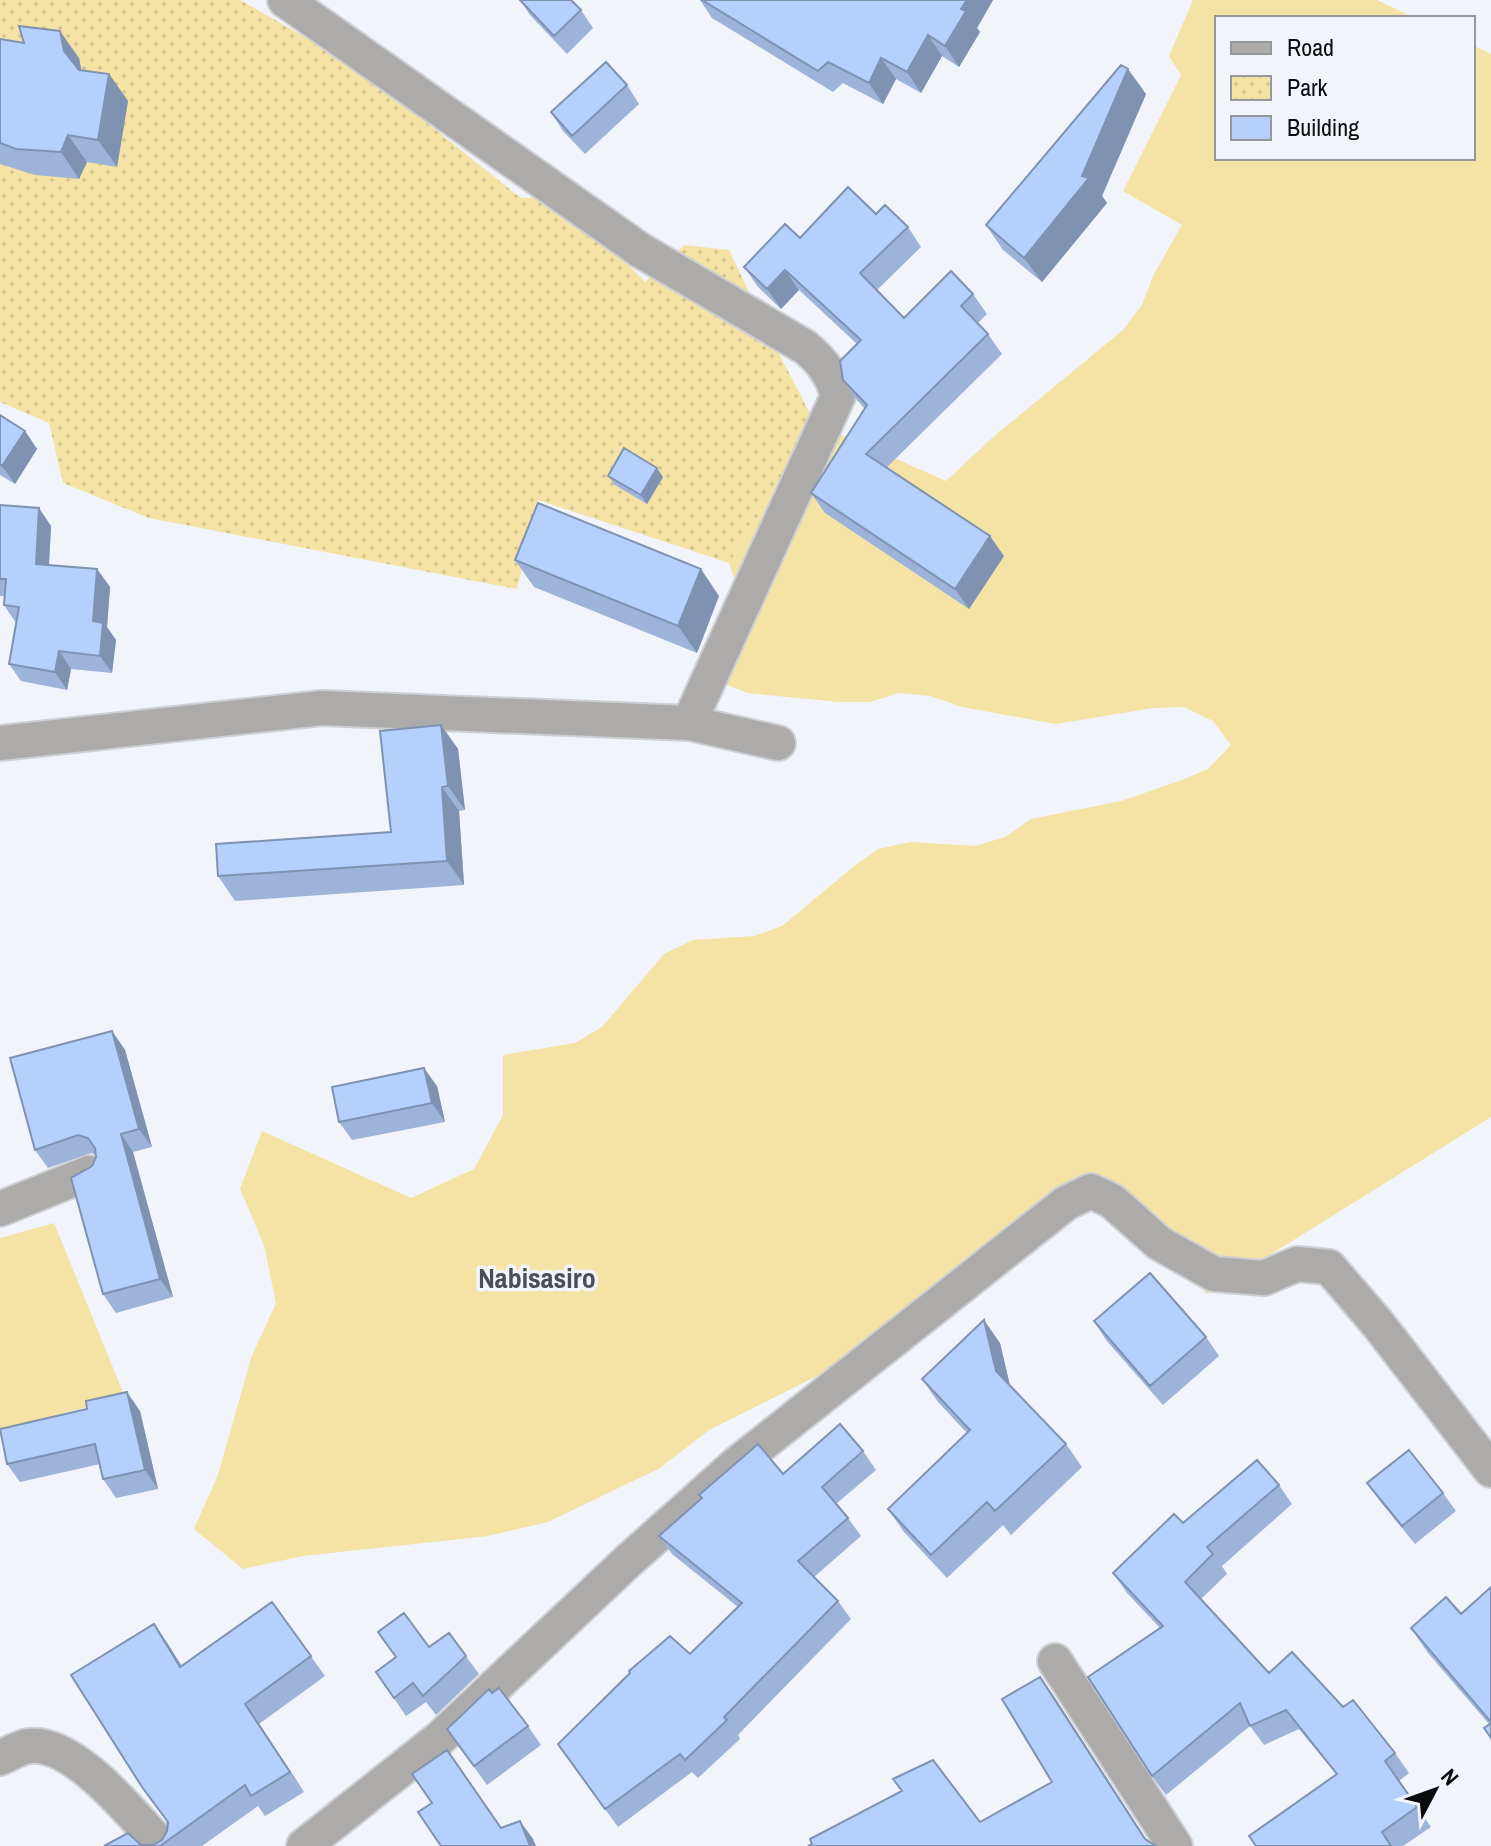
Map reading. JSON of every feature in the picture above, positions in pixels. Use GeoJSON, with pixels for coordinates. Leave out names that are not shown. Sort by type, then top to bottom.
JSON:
{"type":"FeatureCollection","features":[{"type":"Feature","properties":{"kind":"street"},"geometry":{"type":"LineString","coordinates":[[285,0],[640,250],[805,347],[822,361],[833,377],[838,396],[689,723]]}},
{"type":"Feature","properties":{"kind":"street"},"geometry":{"type":"LineString","coordinates":[[0,743],[322,708],[689,723],[778,743]]}},
{"type":"Feature","properties":{"kind":"street"},"geometry":{"type":"LineString","coordinates":[[0,1209],[89,1173]]}},
{"type":"Feature","properties":{"kind":"street"},"geometry":{"type":"LineString","coordinates":[[304,1846],[439,1739],[627,1562],[738,1463],[1066,1203],[1091,1191],[1112,1201],[1159,1243],[1214,1274],[1264,1278],[1297,1264],[1329,1267],[1378,1324],[1491,1470]]}},
{"type":"Feature","properties":{"kind":"street"},"geometry":{"type":"LineString","coordinates":[[1055,1661],[1175,1846]]}},
{"type":"Feature","properties":{"kind":"street"},"geometry":{"type":"LineString","coordinates":[[0,1758],[28,1746],[59,1750],[86,1769],[162,1846]]}},
{"type":"Feature","properties":{"kind":"green space"},"geometry":{"type":"Polygon","coordinates":[[[0,0],[240,0],[353,64],[521,198],[564,198],[645,282],[684,245],[729,250],[815,423],[729,563],[538,500],[517,589],[149,518],[63,483],[49,423],[0,402],[0,0]]]}},
{"type":"Feature","properties":{"kind":"green space"},"geometry":{"type":"Polygon","coordinates":[[[1193,0],[1377,0],[1411,16],[1215,16],[1215,160],[1475,160],[1475,46],[1491,54],[1491,1117],[1207,1294],[1105,1198],[1044,1217],[897,1336],[709,1430],[660,1468],[548,1522],[488,1536],[303,1556],[243,1569],[194,1529],[218,1475],[251,1358],[276,1303],[264,1245],[240,1189],[262,1131],[411,1198],[474,1169],[503,1115],[503,1055],[575,1043],[602,1027],[664,954],[693,940],[754,936],[782,926],[878,849],[910,842],[975,846],[1005,837],[1031,819],[1121,801],[1182,780],[1208,769],[1231,745],[1213,721],[1184,707],[1153,708],[1056,724],[962,707],[930,696],[899,693],[870,702],[839,702],[748,693],[722,683],[746,613],[729,563],[815,423],[946,481],[991,439],[1123,330],[1142,305],[1153,276],[1182,225],[1123,191],[1181,75],[1169,56],[1193,0]]]}},
{"type":"Feature","properties":{"kind":"green space"},"geometry":{"type":"Polygon","coordinates":[[[54,1223],[125,1397],[0,1430],[0,1238],[54,1223]]]}},
{"type":"Feature","properties":{"kind":"building"},"geometry":{"type":"Polygon","coordinates":[[[520,0],[571,0],[581,10],[554,36],[520,0]]]}},
{"type":"Feature","properties":{"kind":"building"},"geometry":{"type":"Polygon","coordinates":[[[702,0],[967,0],[961,9],[966,11],[945,46],[928,35],[907,72],[881,58],[869,83],[828,62],[818,71],[702,0]]]}},
{"type":"Feature","properties":{"kind":"building"},"geometry":{"type":"Polygon","coordinates":[[[19,26],[60,31],[64,51],[79,70],[109,74],[98,140],[68,135],[61,152],[16,149],[0,143],[0,39],[24,43],[19,26]]]}},
{"type":"Feature","properties":{"kind":"building"},"geometry":{"type":"Polygon","coordinates":[[[606,62],[627,85],[572,136],[551,112],[606,62]]]}},
{"type":"Feature","properties":{"kind":"building"},"geometry":{"type":"Polygon","coordinates":[[[1121,65],[1128,69],[1082,176],[1089,178],[1024,258],[986,225],[1121,65]]]}},
{"type":"Feature","properties":{"kind":"building"},"geometry":{"type":"Polygon","coordinates":[[[848,187],[876,214],[885,205],[908,227],[860,273],[904,318],[951,271],[973,294],[961,306],[988,334],[866,454],[990,536],[955,589],[811,493],[867,405],[843,380],[840,361],[861,340],[785,270],[767,289],[744,267],[785,224],[800,238],[848,187]]]}},
{"type":"Feature","properties":{"kind":"building"},"geometry":{"type":"Polygon","coordinates":[[[0,415],[25,431],[2,466],[0,464],[0,415]]]}},
{"type":"Feature","properties":{"kind":"building"},"geometry":{"type":"Polygon","coordinates":[[[624,448],[657,468],[641,495],[608,476],[624,448]]]}},
{"type":"Feature","properties":{"kind":"building"},"geometry":{"type":"Polygon","coordinates":[[[538,503],[701,569],[678,626],[515,560],[538,503]]]}},
{"type":"Feature","properties":{"kind":"building"},"geometry":{"type":"Polygon","coordinates":[[[0,505],[39,508],[36,564],[97,569],[93,621],[103,623],[100,656],[59,651],[55,672],[9,664],[19,607],[4,605],[6,579],[0,579],[0,505]]]}},
{"type":"Feature","properties":{"kind":"building"},"geometry":{"type":"Polygon","coordinates":[[[441,725],[448,786],[442,787],[447,861],[218,876],[216,844],[391,832],[380,731],[441,725]]]}},
{"type":"Feature","properties":{"kind":"building"},"geometry":{"type":"Polygon","coordinates":[[[112,1031],[139,1129],[121,1134],[160,1279],[103,1294],[71,1178],[92,1166],[96,1157],[95,1148],[88,1138],[78,1135],[35,1150],[10,1058],[112,1031]]]}},
{"type":"Feature","properties":{"kind":"building"},"geometry":{"type":"Polygon","coordinates":[[[424,1068],[432,1103],[339,1122],[332,1087],[424,1068]]]}},
{"type":"Feature","properties":{"kind":"building"},"geometry":{"type":"Polygon","coordinates":[[[1150,1273],[1206,1337],[1150,1386],[1094,1321],[1150,1273]]]}},
{"type":"Feature","properties":{"kind":"building"},"geometry":{"type":"Polygon","coordinates":[[[984,1320],[996,1371],[1066,1444],[995,1511],[987,1502],[931,1555],[888,1509],[970,1430],[922,1379],[984,1320]]]}},
{"type":"Feature","properties":{"kind":"building"},"geometry":{"type":"Polygon","coordinates":[[[127,1392],[145,1470],[103,1479],[95,1444],[7,1464],[0,1429],[87,1409],[86,1401],[127,1392]]]}},
{"type":"Feature","properties":{"kind":"building"},"geometry":{"type":"Polygon","coordinates":[[[840,1424],[863,1451],[822,1487],[848,1518],[798,1561],[838,1601],[724,1717],[727,1720],[685,1760],[680,1754],[605,1809],[558,1744],[629,1671],[670,1636],[690,1654],[742,1603],[659,1536],[702,1498],[699,1495],[758,1444],[783,1474],[840,1424]]]}},
{"type":"Feature","properties":{"kind":"building"},"geometry":{"type":"Polygon","coordinates":[[[1409,1450],[1443,1493],[1402,1526],[1367,1483],[1409,1450]]]}},
{"type":"Feature","properties":{"kind":"building"},"geometry":{"type":"Polygon","coordinates":[[[1257,1460],[1279,1485],[1207,1547],[1213,1554],[1185,1582],[1269,1673],[1292,1652],[1343,1707],[1353,1700],[1395,1753],[1385,1761],[1417,1807],[1382,1832],[1391,1846],[1256,1846],[1249,1836],[1337,1774],[1286,1710],[1250,1726],[1240,1703],[1152,1776],[1088,1677],[1163,1626],[1113,1573],[1174,1514],[1183,1523],[1257,1460]]]}},
{"type":"Feature","properties":{"kind":"building"},"geometry":{"type":"Polygon","coordinates":[[[1491,1587],[1491,1722],[1411,1628],[1446,1597],[1461,1614],[1491,1587]]]}},
{"type":"Feature","properties":{"kind":"building"},"geometry":{"type":"Polygon","coordinates":[[[272,1602],[311,1656],[245,1704],[290,1772],[251,1796],[245,1785],[160,1846],[104,1846],[128,1833],[141,1845],[153,1845],[162,1840],[168,1822],[142,1787],[71,1675],[154,1624],[180,1667],[272,1602]]]}},
{"type":"Feature","properties":{"kind":"building"},"geometry":{"type":"Polygon","coordinates":[[[404,1613],[429,1647],[449,1633],[466,1656],[423,1696],[413,1683],[394,1698],[376,1672],[396,1657],[378,1632],[404,1613]]]}},
{"type":"Feature","properties":{"kind":"building"},"geometry":{"type":"Polygon","coordinates":[[[1040,1677],[1145,1839],[1156,1846],[808,1846],[812,1844],[810,1839],[902,1791],[893,1779],[933,1760],[980,1822],[1052,1782],[1002,1699],[1040,1677]]]}},
{"type":"Feature","properties":{"kind":"building"},"geometry":{"type":"Polygon","coordinates":[[[499,1688],[528,1726],[474,1766],[447,1729],[489,1689],[492,1693],[499,1688]]]}},
{"type":"Feature","properties":{"kind":"building"},"geometry":{"type":"Polygon","coordinates":[[[1491,1723],[1491,1738],[1484,1728],[1491,1723]]]}},
{"type":"Feature","properties":{"kind":"building"},"geometry":{"type":"Polygon","coordinates":[[[447,1750],[501,1828],[520,1821],[530,1846],[441,1846],[418,1812],[432,1803],[412,1774],[447,1750]]]}},
{"type":"Feature","properties":{"kind":"district","name":"Nabisasiro"},"geometry":{"type":"Point","coordinates":[537,1278]}}]}
